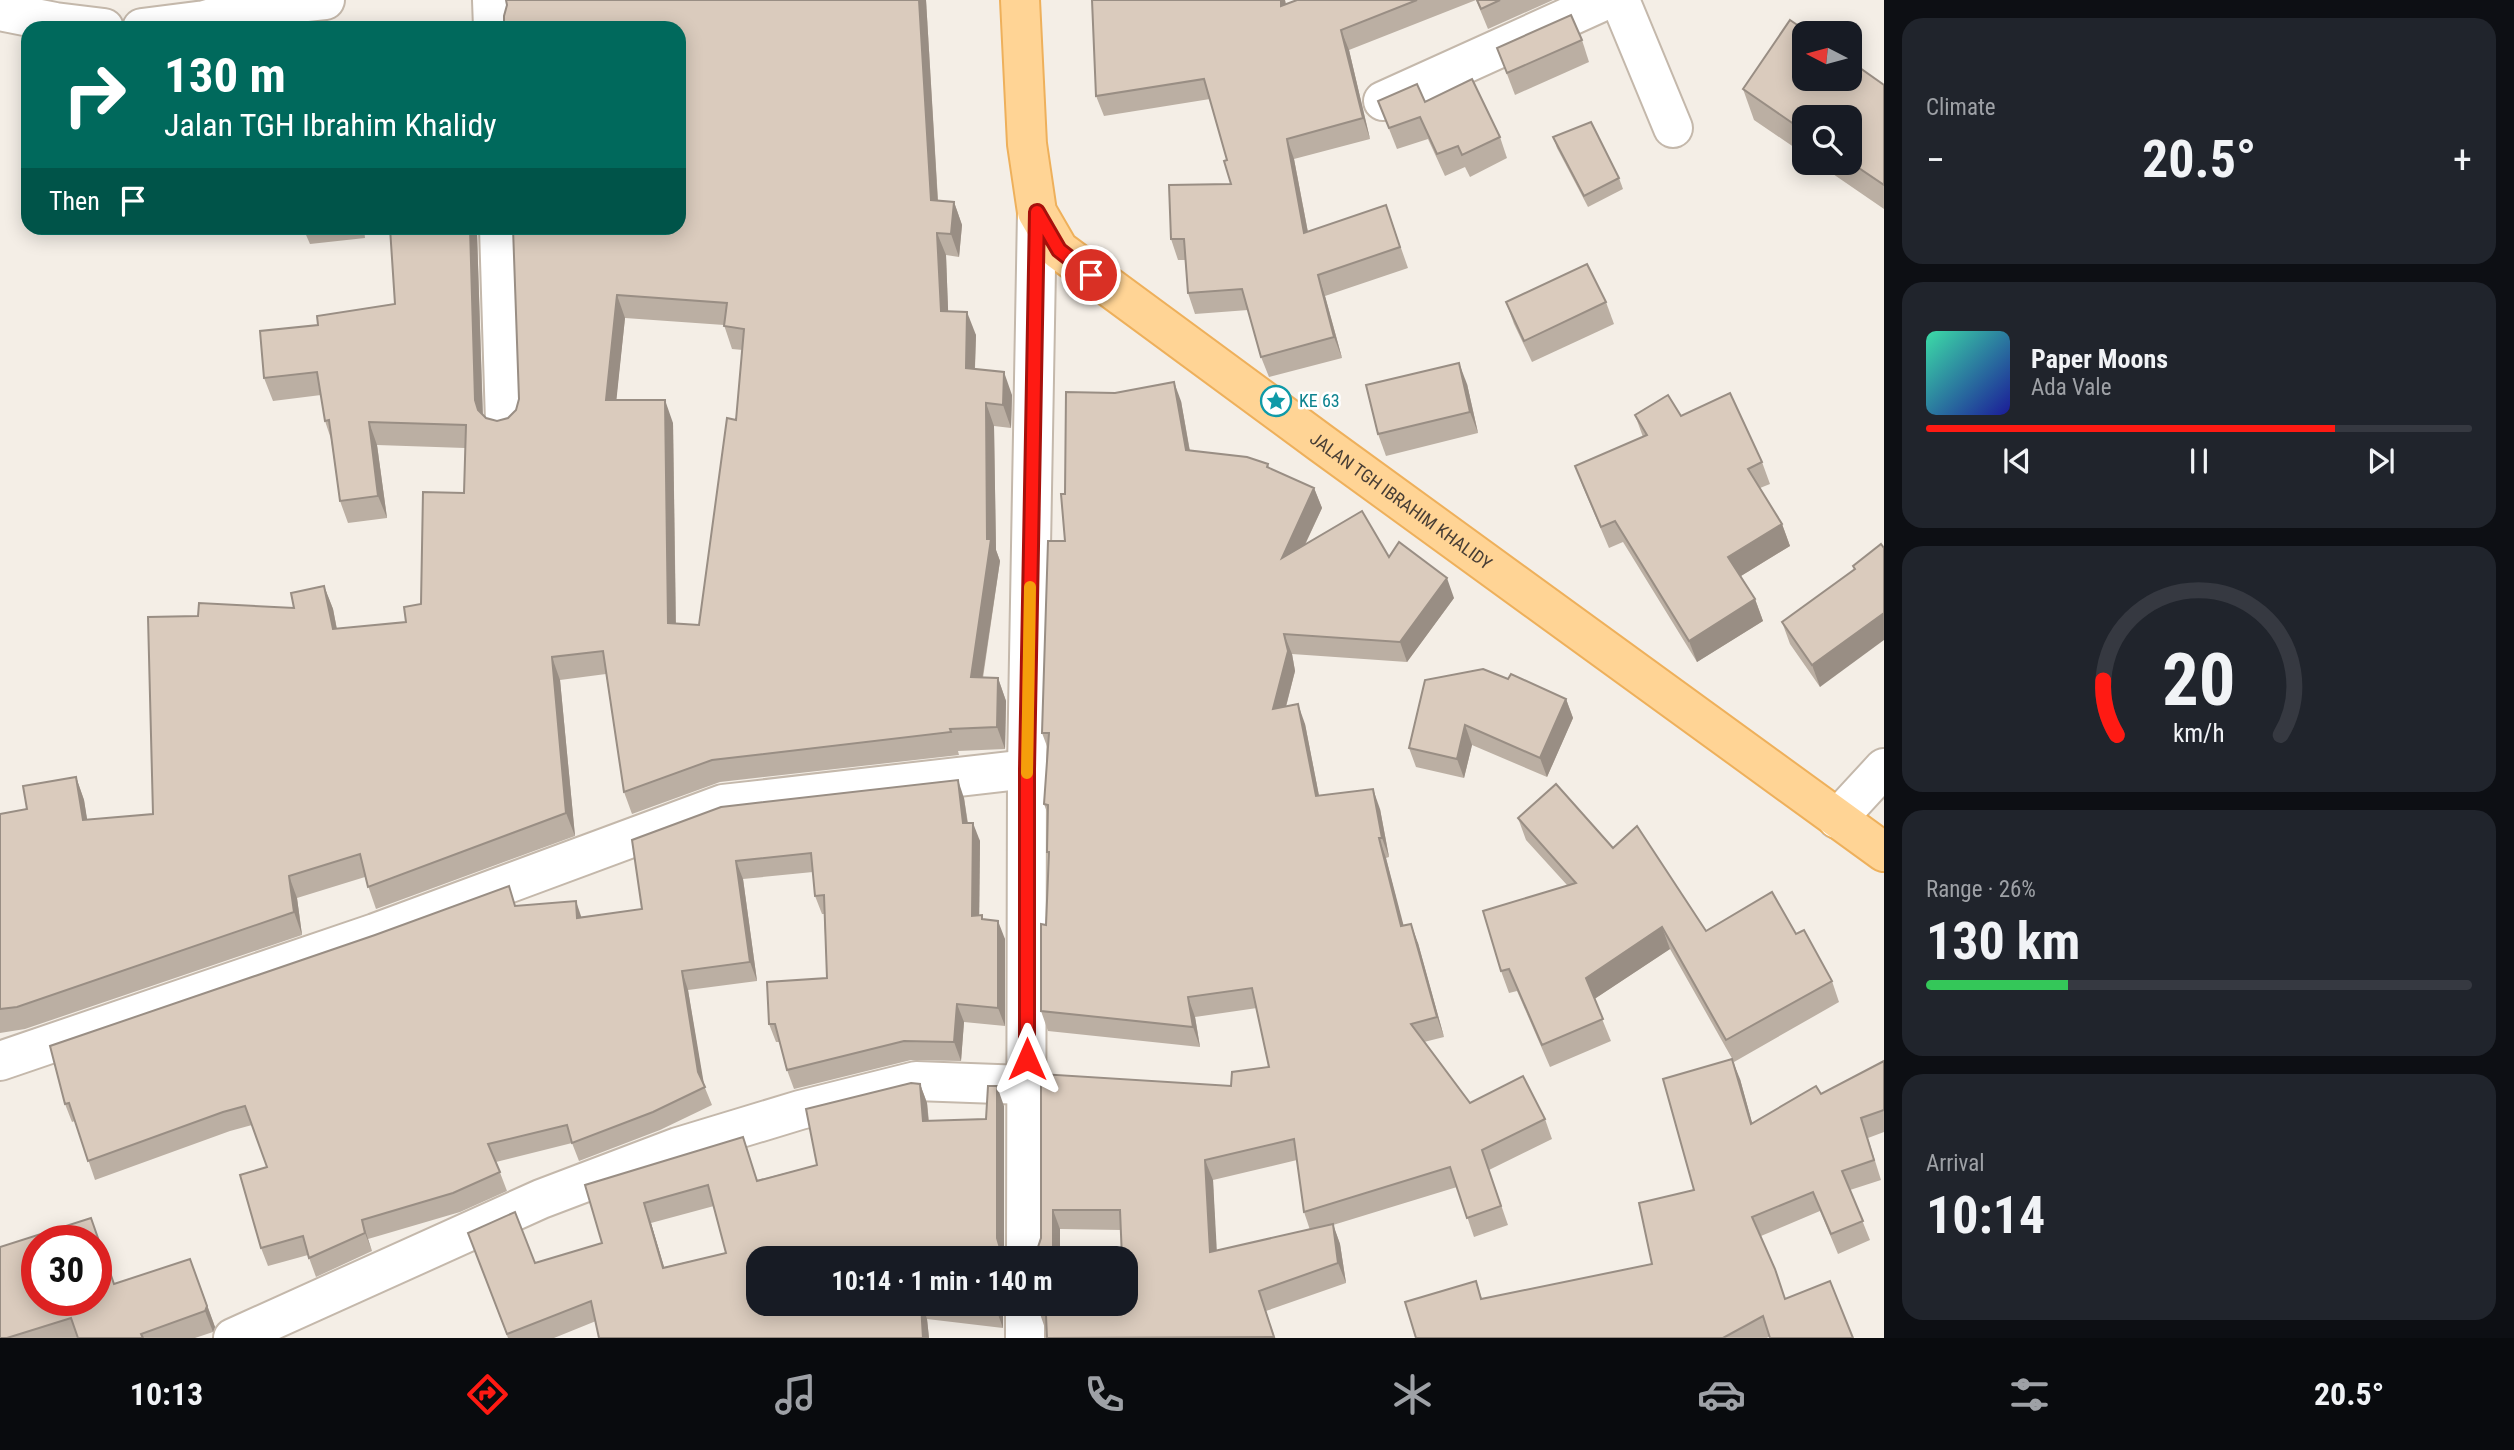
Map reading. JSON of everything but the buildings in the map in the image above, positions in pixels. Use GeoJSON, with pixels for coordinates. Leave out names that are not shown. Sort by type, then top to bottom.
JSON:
{"type":"FeatureCollection","features":[{"type":"Feature","properties":{"kind":"main road","name":"JALAN TGH IBRAHIM KHALIDY"},"geometry":{"type":"LineString","coordinates":[[1020,0],[1027,144],[1037,212],[1059,250],[1884,852]]}},
{"type":"Feature","properties":{"kind":"street"},"geometry":{"type":"LineString","coordinates":[[197,21],[242,9],[326,0]]}},
{"type":"Feature","properties":{"kind":"street"},"geometry":{"type":"LineString","coordinates":[[492,0],[493,21]]}},
{"type":"Feature","properties":{"kind":"street"},"geometry":{"type":"LineString","coordinates":[[1383,101],[1606,0]]}},
{"type":"Feature","properties":{"kind":"street"},"geometry":{"type":"LineString","coordinates":[[1620,0],[1673,128]]}},
{"type":"Feature","properties":{"kind":"street"},"geometry":{"type":"LineString","coordinates":[[0,11],[50,21]]}},
{"type":"Feature","properties":{"kind":"street"},"geometry":{"type":"LineString","coordinates":[[1026,1246],[1027,769],[1037,212]]}},
{"type":"Feature","properties":{"kind":"street"},"geometry":{"type":"LineString","coordinates":[[499,235],[505,422]]}},
{"type":"Feature","properties":{"kind":"street"},"geometry":{"type":"LineString","coordinates":[[1837,819],[1884,768]]}},
{"type":"Feature","properties":{"kind":"street"},"geometry":{"type":"LineString","coordinates":[[0,1061],[375,933],[723,804],[1027,769]]}},
{"type":"Feature","properties":{"kind":"street"},"geometry":{"type":"LineString","coordinates":[[233,1338],[541,1199],[678,1147],[800,1110],[916,1081],[1027,1085]]}},
{"type":"Feature","properties":{"kind":"street"},"geometry":{"type":"LineString","coordinates":[[1025,1338],[1026,1316]]}},
{"type":"Feature","properties":{"kind":"slow traffic"},"geometry":{"type":"LineString","coordinates":[[1027,773],[1030,587]]}},
{"type":"Feature","properties":{"kind":"place","name":"KE 63"},"geometry":{"type":"Point","coordinates":[1276,401]}},
{"type":"Feature","properties":{"kind":"route"},"geometry":{"type":"LineString","coordinates":[[1027,1059],[1027,769],[1037,212],[1059,250],[1091,275]]}}]}
